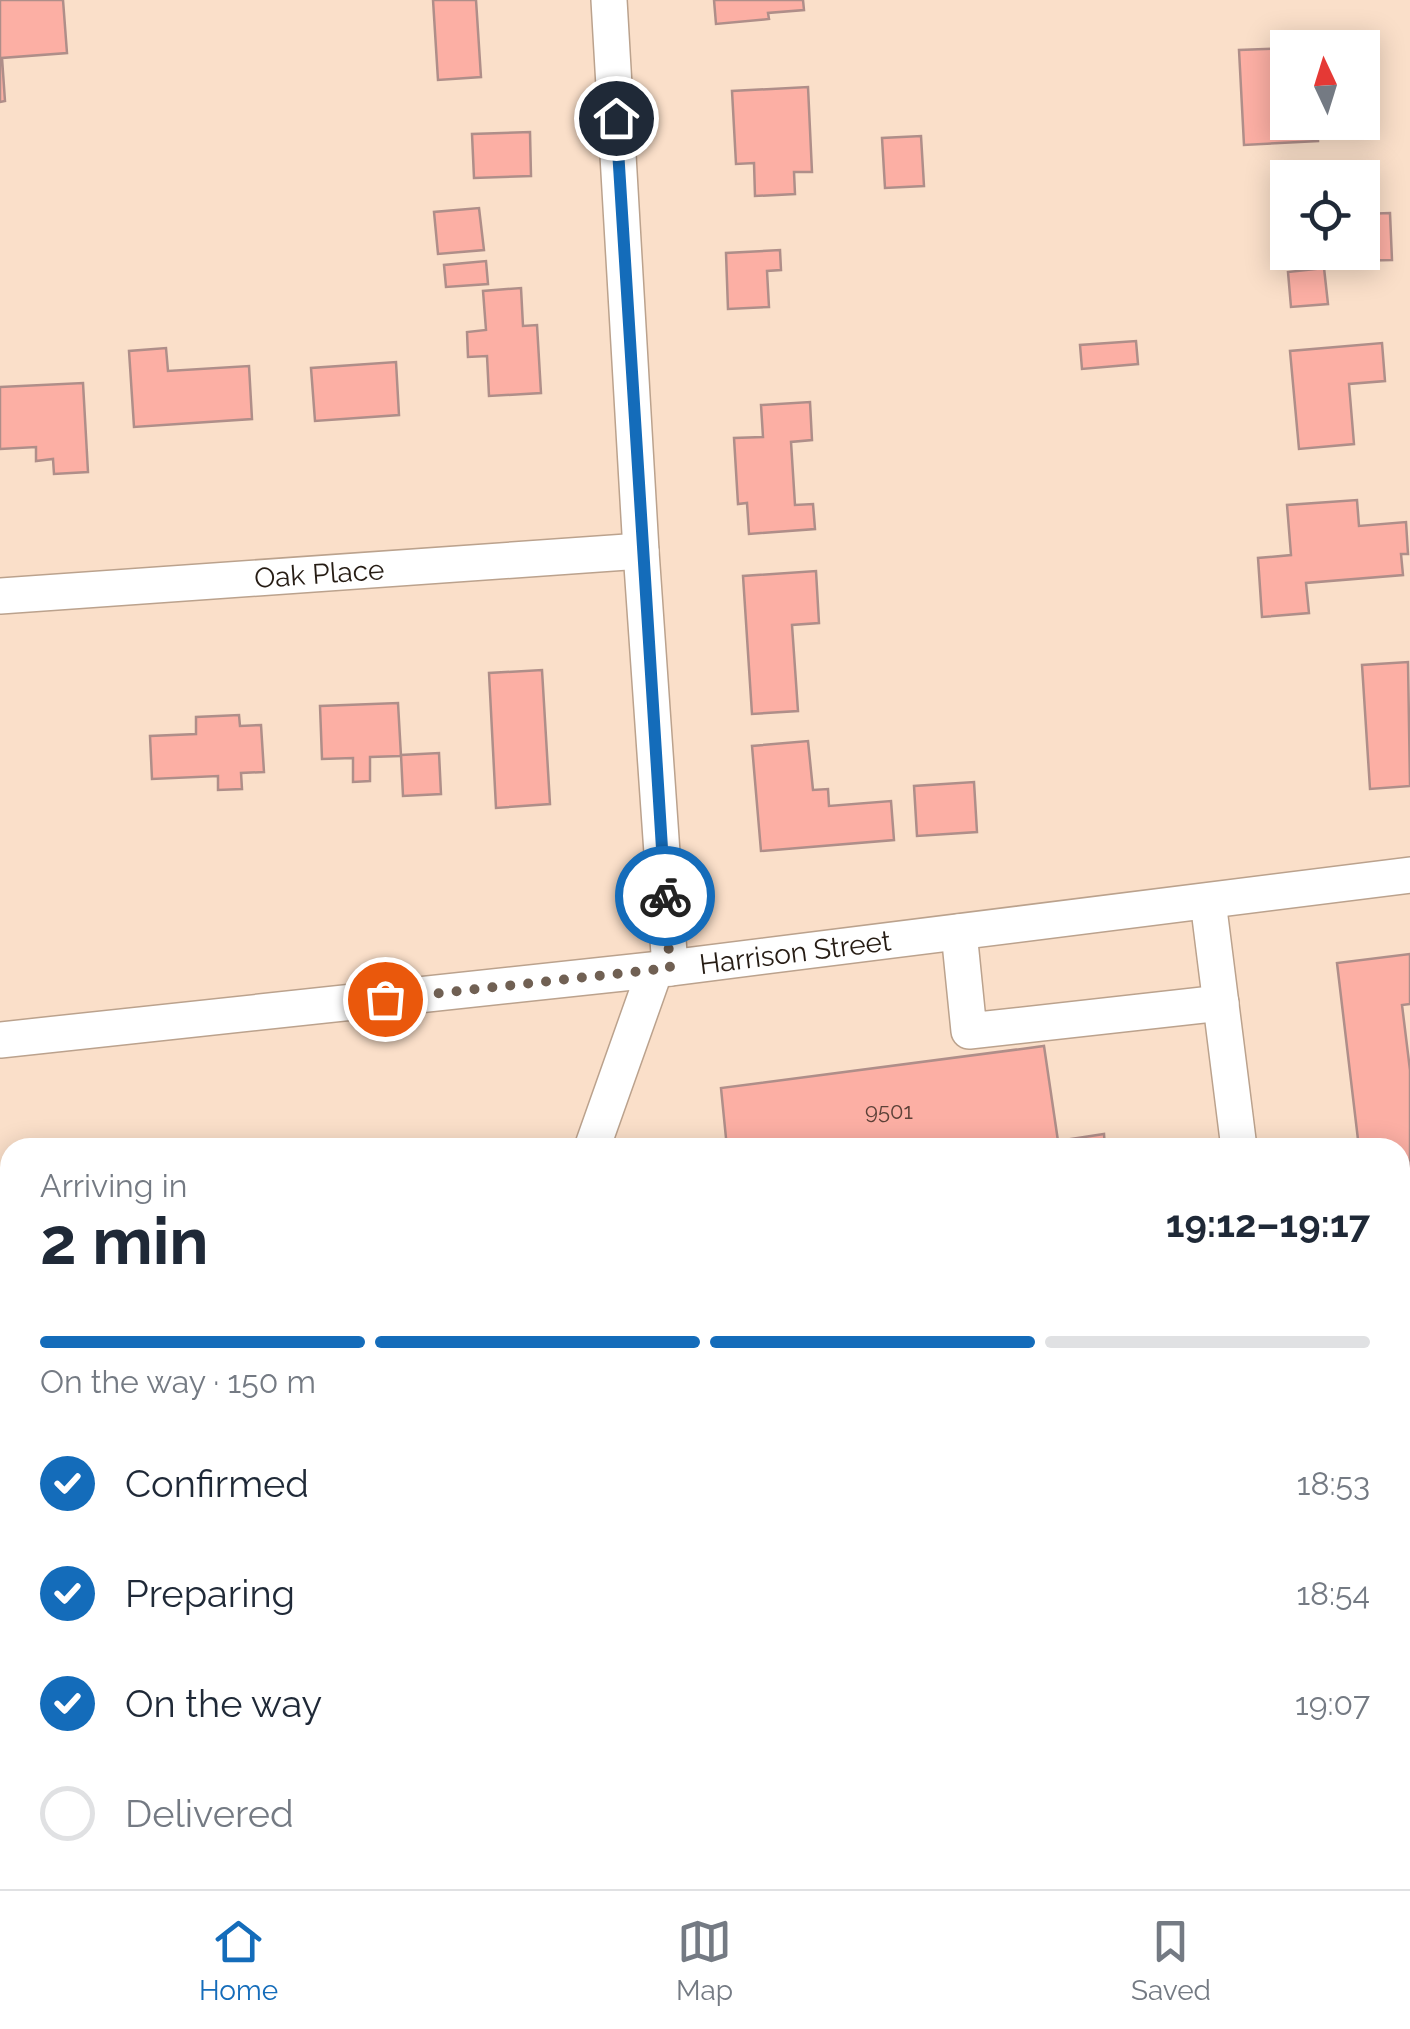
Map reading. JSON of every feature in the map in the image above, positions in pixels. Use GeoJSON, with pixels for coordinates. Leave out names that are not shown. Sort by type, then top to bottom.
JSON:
{"type":"FeatureCollection","features":[{"type":"Feature","properties":{"kind":"street"},"geometry":{"type":"LineString","coordinates":[[596,1138],[662,969],[609,0]]}},
{"type":"Feature","properties":{"kind":"street","name":"Oak Place"},"geometry":{"type":"LineString","coordinates":[[0,596],[641,552]]}},
{"type":"Feature","properties":{"kind":"street","name":"Harrison Street"},"geometry":{"type":"LineString","coordinates":[[0,1040],[662,969],[1410,876]]}},
{"type":"Feature","properties":{"kind":"street"},"geometry":{"type":"LineString","coordinates":[[1208,900],[1238,1138]]}},
{"type":"Feature","properties":{"kind":"street"},"geometry":{"type":"LineString","coordinates":[[959,932],[969,1031],[1221,1003]]}},
{"type":"Feature","properties":{"kind":"building"},"geometry":{"type":"Polygon","coordinates":[[[0,0],[63,0],[67,53],[2,58],[5,101],[0,102],[0,0]]]}},
{"type":"Feature","properties":{"kind":"building"},"geometry":{"type":"Polygon","coordinates":[[[433,0],[476,0],[481,77],[438,80],[433,0]]]}},
{"type":"Feature","properties":{"kind":"building"},"geometry":{"type":"Polygon","coordinates":[[[714,0],[803,0],[804,10],[768,13],[769,19],[716,24],[714,0]]]}},
{"type":"Feature","properties":{"kind":"building"},"geometry":{"type":"Polygon","coordinates":[[[1270,49],[1270,140],[1318,141],[1244,145],[1239,50],[1270,49]]]}},
{"type":"Feature","properties":{"kind":"building"},"geometry":{"type":"Polygon","coordinates":[[[808,87],[812,172],[794,172],[795,194],[755,196],[754,163],[736,164],[732,91],[808,87]]]}},
{"type":"Feature","properties":{"kind":"building"},"geometry":{"type":"Polygon","coordinates":[[[530,132],[531,176],[474,178],[472,134],[530,132]]]}},
{"type":"Feature","properties":{"kind":"building"},"geometry":{"type":"Polygon","coordinates":[[[921,136],[924,186],[885,188],[882,138],[921,136]]]}},
{"type":"Feature","properties":{"kind":"building"},"geometry":{"type":"Polygon","coordinates":[[[479,208],[484,250],[438,254],[434,212],[479,208]]]}},
{"type":"Feature","properties":{"kind":"building"},"geometry":{"type":"Polygon","coordinates":[[[1380,213],[1390,213],[1392,260],[1380,260],[1380,213]]]}},
{"type":"Feature","properties":{"kind":"building"},"geometry":{"type":"Polygon","coordinates":[[[780,250],[781,270],[767,271],[769,307],[728,309],[726,253],[780,250]]]}},
{"type":"Feature","properties":{"kind":"building"},"geometry":{"type":"Polygon","coordinates":[[[486,261],[488,284],[446,287],[444,265],[486,261]]]}},
{"type":"Feature","properties":{"kind":"building"},"geometry":{"type":"Polygon","coordinates":[[[1324,270],[1328,304],[1291,307],[1288,272],[1324,270]]]}},
{"type":"Feature","properties":{"kind":"building"},"geometry":{"type":"Polygon","coordinates":[[[521,288],[523,326],[537,325],[541,393],[489,396],[487,356],[468,357],[467,332],[486,330],[483,291],[521,288]]]}},
{"type":"Feature","properties":{"kind":"building"},"geometry":{"type":"Polygon","coordinates":[[[1136,341],[1138,364],[1082,369],[1080,345],[1136,341]]]}},
{"type":"Feature","properties":{"kind":"building"},"geometry":{"type":"Polygon","coordinates":[[[1382,343],[1385,381],[1349,384],[1354,444],[1299,449],[1290,351],[1382,343]]]}},
{"type":"Feature","properties":{"kind":"building"},"geometry":{"type":"Polygon","coordinates":[[[166,348],[168,371],[249,366],[252,419],[134,427],[129,351],[166,348]]]}},
{"type":"Feature","properties":{"kind":"building"},"geometry":{"type":"Polygon","coordinates":[[[396,362],[399,415],[315,421],[311,368],[396,362]]]}},
{"type":"Feature","properties":{"kind":"building"},"geometry":{"type":"Polygon","coordinates":[[[83,383],[88,472],[54,474],[53,459],[36,461],[36,447],[0,449],[0,387],[83,383]]]}},
{"type":"Feature","properties":{"kind":"building"},"geometry":{"type":"Polygon","coordinates":[[[810,402],[812,440],[791,442],[795,505],[813,504],[815,529],[749,534],[747,503],[738,504],[734,438],[763,437],[761,405],[810,402]]]}},
{"type":"Feature","properties":{"kind":"building"},"geometry":{"type":"Polygon","coordinates":[[[1357,500],[1359,526],[1406,522],[1408,554],[1401,554],[1403,575],[1306,583],[1309,613],[1262,617],[1258,558],[1291,555],[1287,505],[1357,500]]]}},
{"type":"Feature","properties":{"kind":"building"},"geometry":{"type":"Polygon","coordinates":[[[816,571],[819,623],[792,625],[798,711],[752,714],[743,576],[816,571]]]}},
{"type":"Feature","properties":{"kind":"building"},"geometry":{"type":"Polygon","coordinates":[[[1408,662],[1410,786],[1370,789],[1362,665],[1408,662]]]}},
{"type":"Feature","properties":{"kind":"building"},"geometry":{"type":"Polygon","coordinates":[[[542,670],[550,804],[496,808],[489,673],[542,670]]]}},
{"type":"Feature","properties":{"kind":"building"},"geometry":{"type":"Polygon","coordinates":[[[398,703],[401,756],[370,757],[370,781],[353,782],[353,758],[322,759],[320,706],[398,703]]]}},
{"type":"Feature","properties":{"kind":"building"},"geometry":{"type":"Polygon","coordinates":[[[239,715],[240,726],[261,725],[264,772],[241,773],[242,789],[218,790],[218,776],[152,779],[150,736],[196,734],[196,717],[239,715]]]}},
{"type":"Feature","properties":{"kind":"building"},"geometry":{"type":"Polygon","coordinates":[[[808,741],[813,790],[828,789],[829,806],[891,801],[894,840],[761,851],[752,746],[808,741]]]}},
{"type":"Feature","properties":{"kind":"building"},"geometry":{"type":"Polygon","coordinates":[[[439,753],[441,794],[403,796],[401,755],[439,753]]]}},
{"type":"Feature","properties":{"kind":"building"},"geometry":{"type":"Polygon","coordinates":[[[974,782],[977,832],[917,836],[914,786],[974,782]]]}},
{"type":"Feature","properties":{"kind":"building"},"geometry":{"type":"Polygon","coordinates":[[[1410,954],[1410,1004],[1402,1005],[1410,1070],[1410,1138],[1358,1138],[1337,963],[1410,954]]]}},
{"type":"Feature","properties":{"kind":"building"},"geometry":{"type":"Polygon","coordinates":[[[1044,1046],[1058,1138],[726,1138],[721,1088],[1044,1046]]]}},
{"type":"Feature","properties":{"kind":"way so far"},"geometry":{"type":"LineString","coordinates":[[385,999],[670,968],[665,896]]}},
{"type":"Feature","properties":{"kind":"route"},"geometry":{"type":"LineString","coordinates":[[616,118],[665,896]]}}]}
